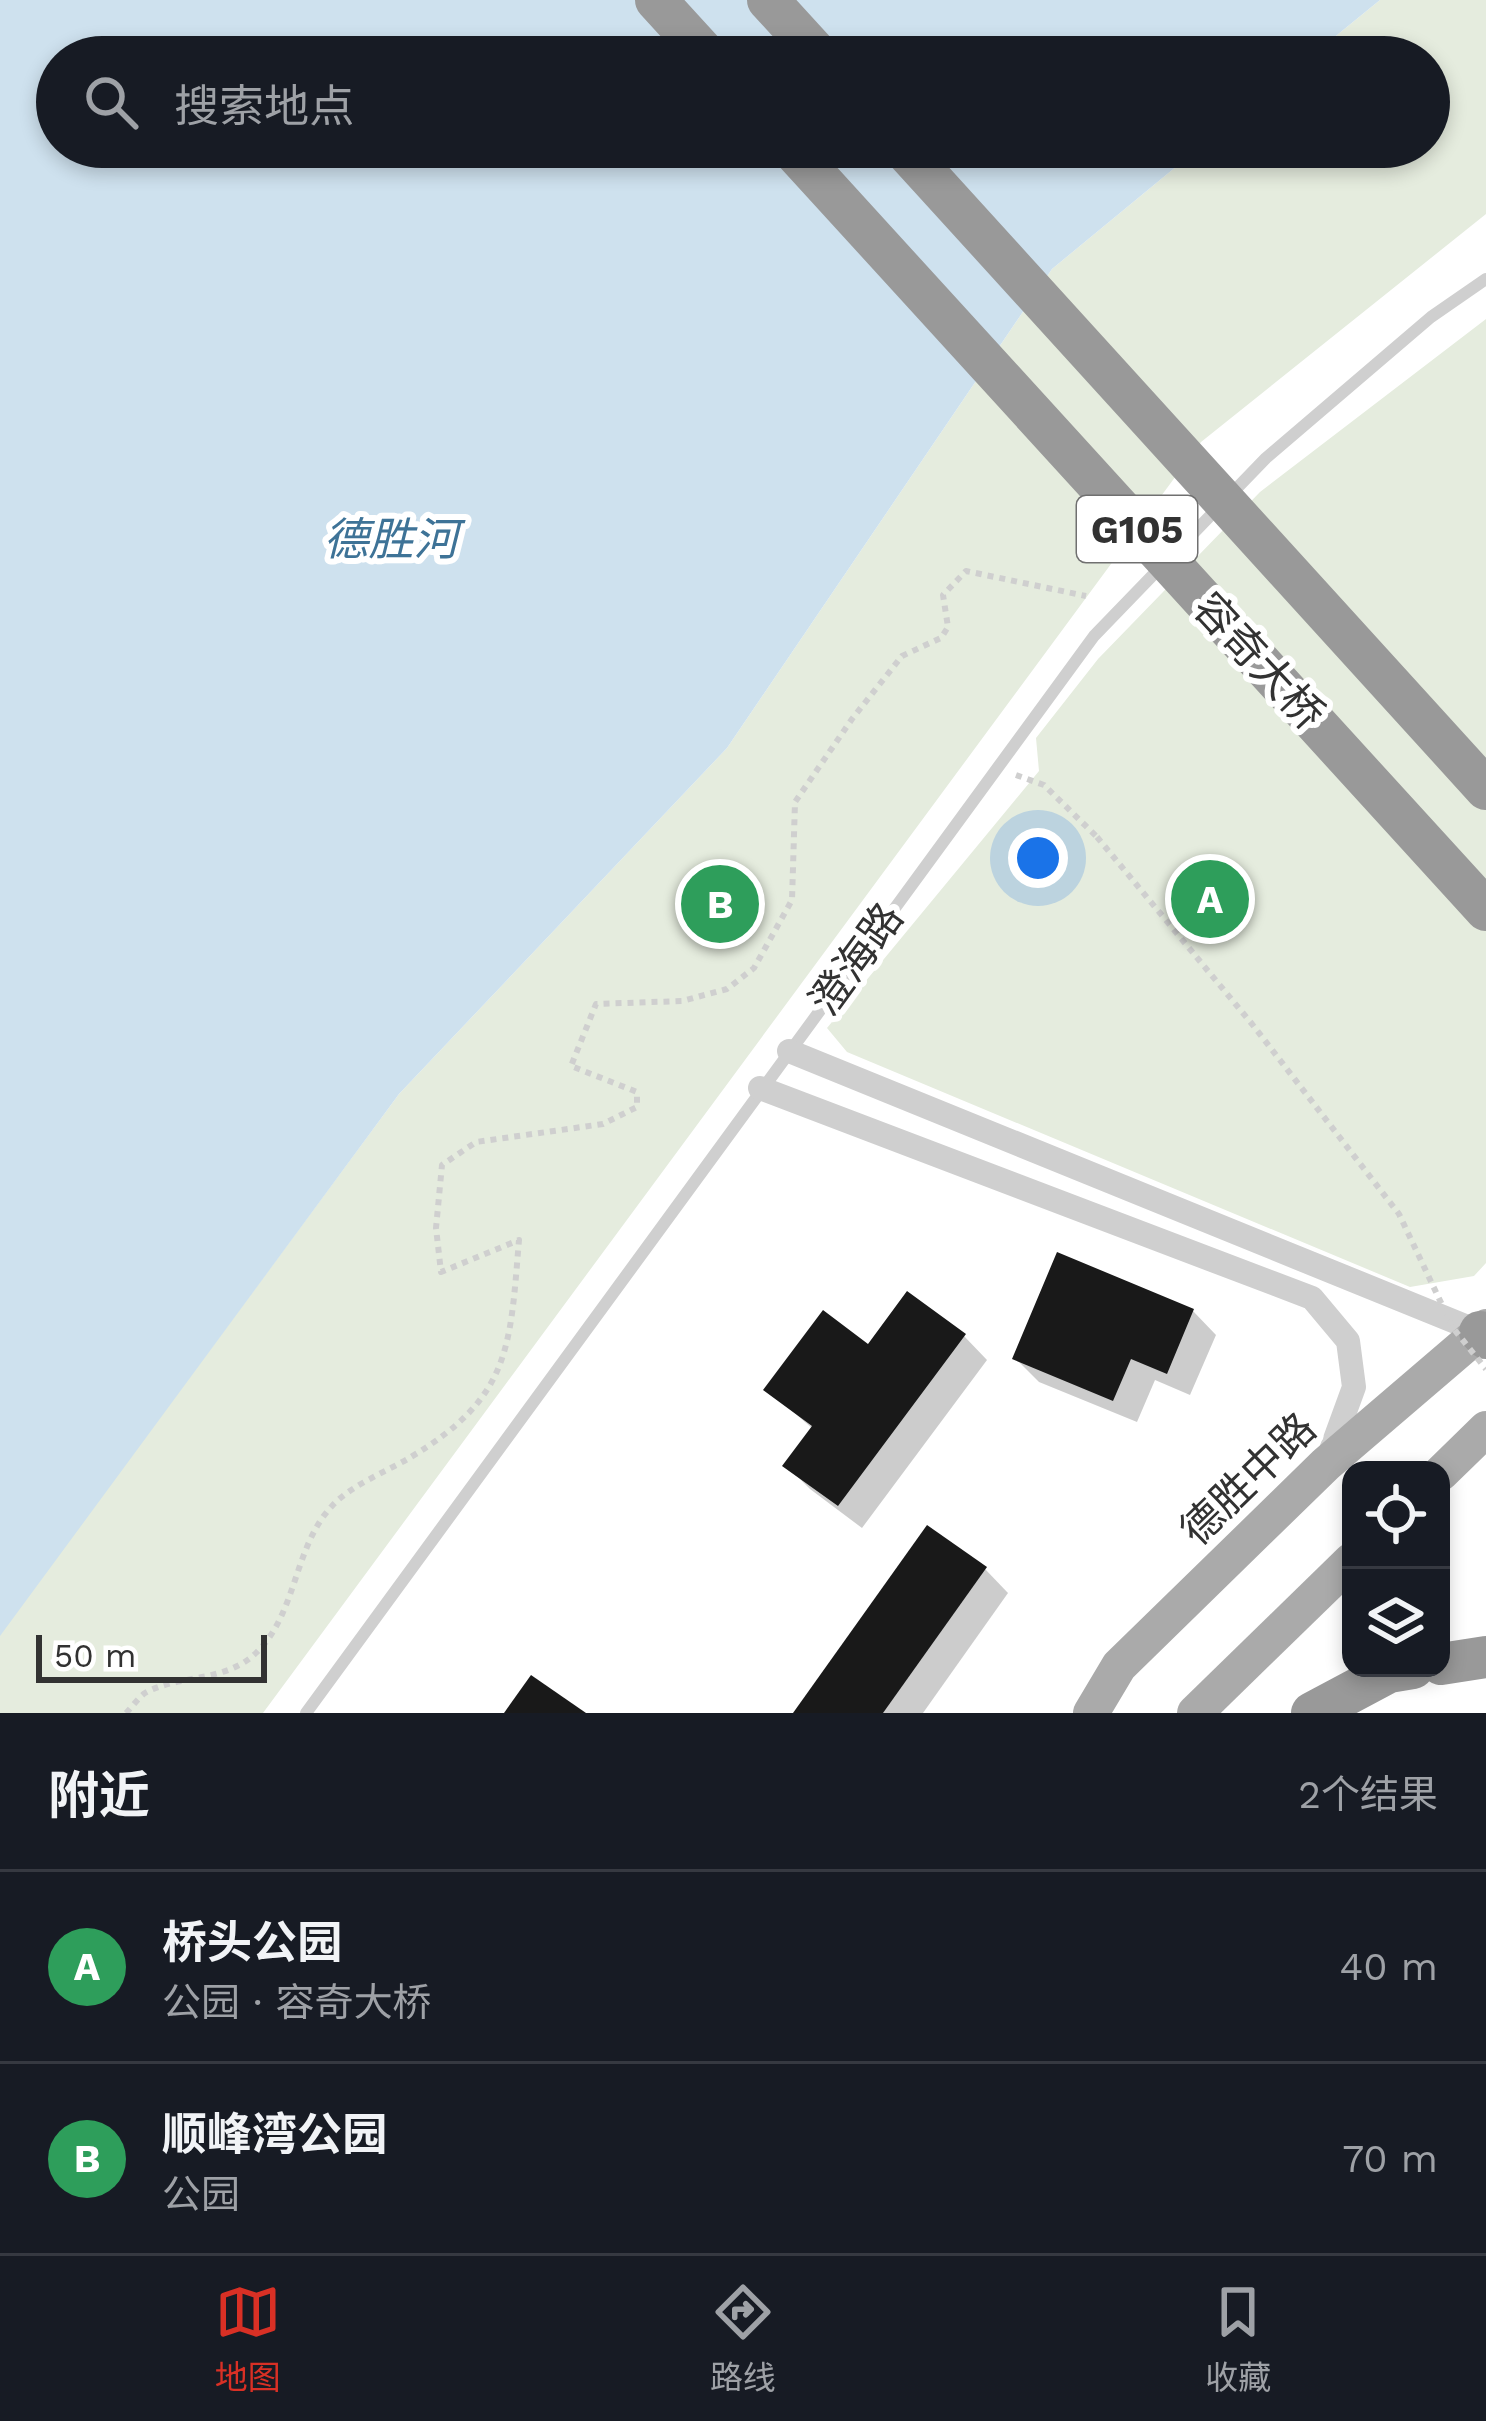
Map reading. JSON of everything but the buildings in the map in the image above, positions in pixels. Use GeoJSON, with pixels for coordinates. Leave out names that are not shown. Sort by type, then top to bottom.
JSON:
{"type":"FeatureCollection","features":[{"type":"Feature","properties":{"kind":"highway"},"geometry":{"type":"LineString","coordinates":[[656,0],[689,36]]}},
{"type":"Feature","properties":{"kind":"highway"},"geometry":{"type":"LineString","coordinates":[[768,0],[801,36]]}},
{"type":"Feature","properties":{"kind":"highway","name":"容奇大桥"},"geometry":{"type":"LineString","coordinates":[[809,168],[1486,910]]}},
{"type":"Feature","properties":{"kind":"highway","name":"容奇大桥"},"geometry":{"type":"LineString","coordinates":[[921,168],[1486,789]]}},
{"type":"Feature","properties":{"kind":"highway"},"geometry":{"type":"LineString","coordinates":[[1450,1663],[1486,1657]]}},
{"type":"Feature","properties":{"kind":"highway"},"geometry":{"type":"LineString","coordinates":[[1312,1713],[1380,1677]]}},
{"type":"Feature","properties":{"kind":"main road","name":"德胜中路"},"geometry":{"type":"LineString","coordinates":[[1091,1713],[1119,1666],[1326,1464],[1484,1342]]}},
{"type":"Feature","properties":{"kind":"main road"},"geometry":{"type":"LineString","coordinates":[[1450,1464],[1486,1429]]}},
{"type":"Feature","properties":{"kind":"main road"},"geometry":{"type":"LineString","coordinates":[[1195,1713],[1343,1569]]}},
{"type":"Feature","properties":{"kind":"street"},"geometry":{"type":"LineString","coordinates":[[789,1051],[1484,1342]]}},
{"type":"Feature","properties":{"kind":"street"},"geometry":{"type":"LineString","coordinates":[[760,1088],[1312,1298],[1348,1341],[1354,1387],[1326,1464]]}},
{"type":"Feature","properties":{"kind":"lane","name":"澄海路"},"geometry":{"type":"LineString","coordinates":[[306,1713],[1094,636],[1266,458],[1431,316],[1486,279]]}},
{"type":"Feature","properties":{"kind":"path"},"geometry":{"type":"LineString","coordinates":[[126,1713],[145,1693],[233,1669],[258,1652],[283,1610],[314,1529],[335,1502],[435,1443],[491,1389],[511,1340],[519,1240],[441,1272],[436,1228],[442,1165],[476,1142],[603,1124],[638,1107],[637,1092],[571,1066],[596,1004],[682,1001],[727,989],[754,968],[792,900],[795,802],[852,718],[902,656],[940,638],[948,627],[944,595],[966,571],[1086,596]]}},
{"type":"Feature","properties":{"kind":"path"},"geometry":{"type":"LineString","coordinates":[[997,768],[1045,785],[1097,837],[1252,1024],[1399,1214],[1453,1328],[1484,1342]]}},
{"type":"Feature","properties":{"kind":"shaded area"},"geometry":{"type":"Polygon","coordinates":[[[1380,0],[1486,0],[1486,214],[1201,442],[263,1713],[0,1713],[0,1634],[399,1094],[727,748],[1052,269],[1175,168],[1450,168],[1450,36],[1336,36],[1380,0]]]}},
{"type":"Feature","properties":{"kind":"shaded area"},"geometry":{"type":"Polygon","coordinates":[[[1486,319],[1486,1263],[1474,1276],[1410,1287],[847,1052],[827,1028],[1039,771],[1036,738],[1098,659],[1260,492],[1486,319]]]}},
{"type":"Feature","properties":{"kind":"water","name":"德胜河"},"geometry":{"type":"Polygon","coordinates":[[[0,0],[1380,0],[1336,36],[36,36],[36,168],[1175,168],[1052,269],[727,748],[399,1094],[0,1636],[0,0]]]}},
{"type":"Feature","properties":{"kind":"place","name":"桥头公园"},"geometry":{"type":"Point","coordinates":[1210,899]}},
{"type":"Feature","properties":{"kind":"place","name":"顺峰湾公园"},"geometry":{"type":"Point","coordinates":[720,904]}}]}
